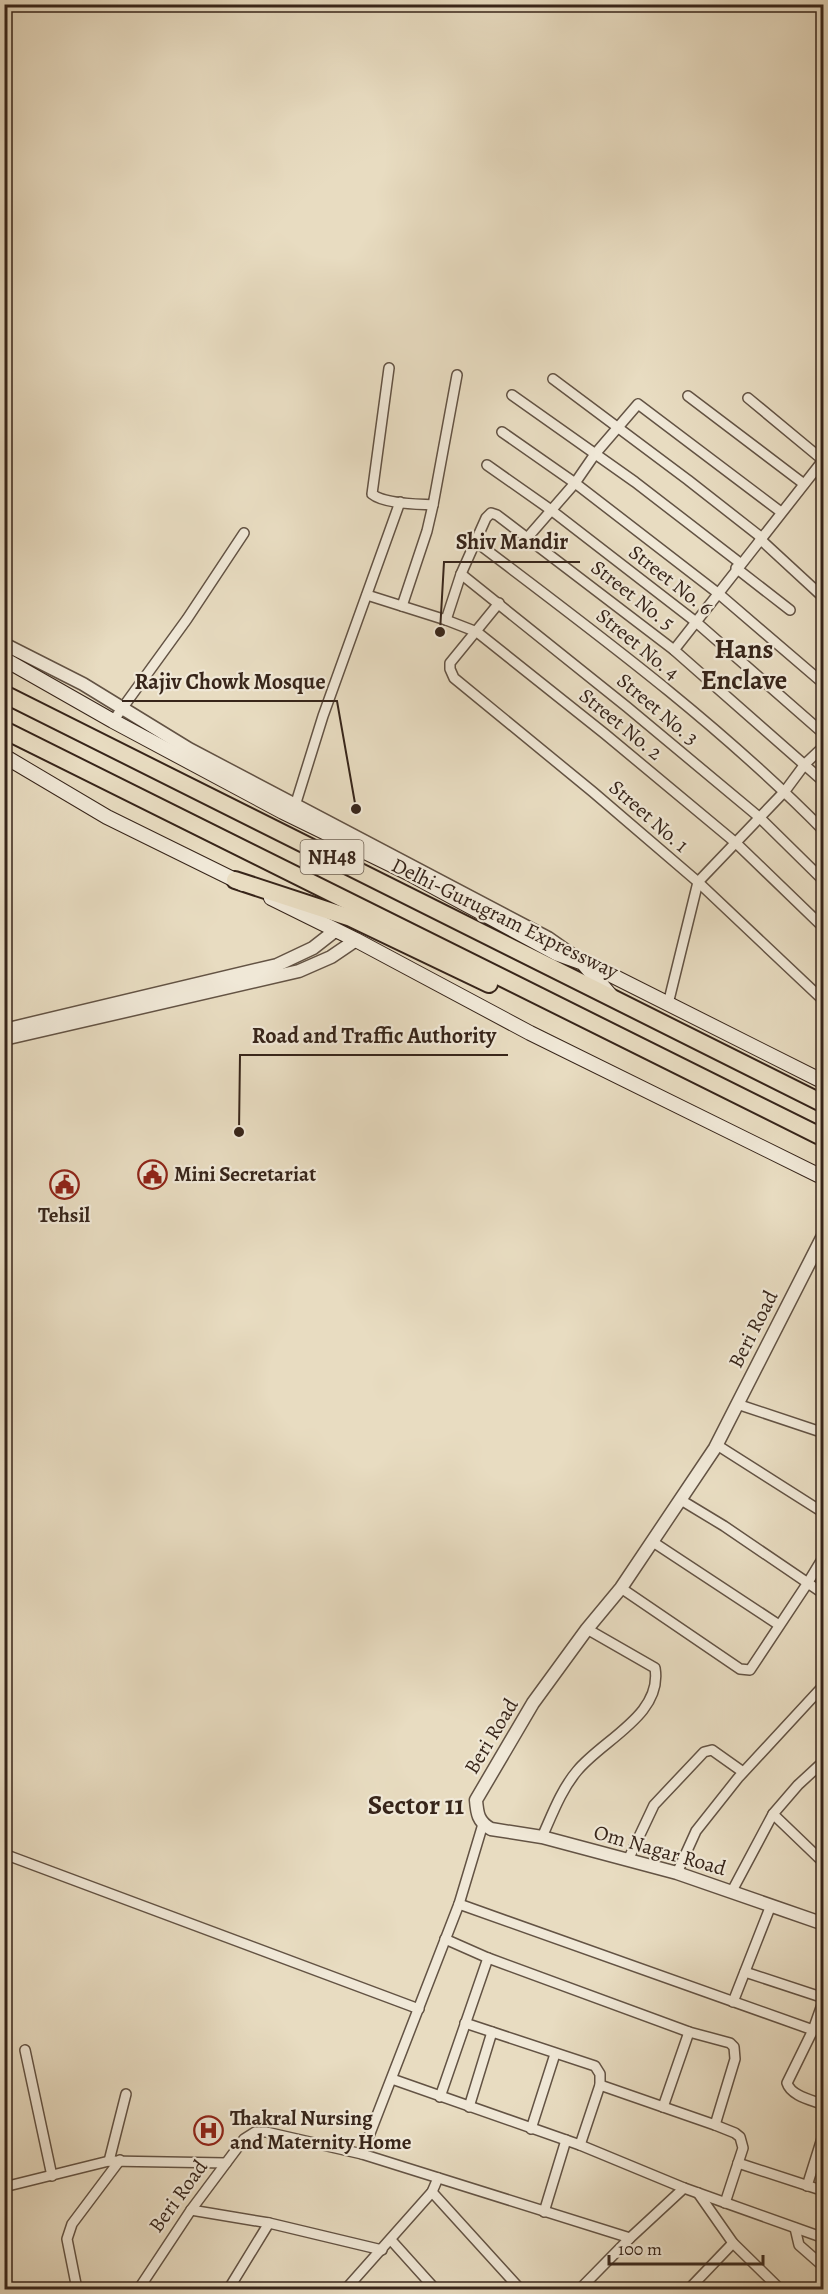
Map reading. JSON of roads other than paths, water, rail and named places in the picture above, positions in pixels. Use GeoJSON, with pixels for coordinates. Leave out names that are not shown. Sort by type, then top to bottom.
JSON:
{"type":"FeatureCollection","features":[{"type":"Feature","properties":{"kind":"highway","name":"Delhi-Gurugram Expressway"},"geometry":{"type":"LineString","coordinates":[[4,693],[824,1104]]}},
{"type":"Feature","properties":{"kind":"highway","name":"NH48"},"geometry":{"type":"LineString","coordinates":[[4,730],[824,1138]]}},
{"type":"Feature","properties":{"kind":"highway"},"geometry":{"type":"LineString","coordinates":[[235,880],[351,918],[491,985],[559,1006]]}},
{"type":"Feature","properties":{"kind":"main road"},"geometry":{"type":"LineString","coordinates":[[4,659],[113,721],[294,811],[558,954],[601,970],[824,1082]]}},
{"type":"Feature","properties":{"kind":"main road"},"geometry":{"type":"LineString","coordinates":[[4,756],[107,817],[356,940],[530,1033],[824,1178]]}},
{"type":"Feature","properties":{"kind":"main road"},"geometry":{"type":"LineString","coordinates":[[583,963],[611,996]]}},
{"type":"Feature","properties":{"kind":"street"},"geometry":{"type":"LineString","coordinates":[[389,368],[372,494],[400,502],[434,505]]}},
{"type":"Feature","properties":{"kind":"street"},"geometry":{"type":"LineString","coordinates":[[402,606],[434,505],[457,375]]}},
{"type":"Feature","properties":{"kind":"street"},"geometry":{"type":"LineString","coordinates":[[552,379],[761,538],[824,598]]}},
{"type":"Feature","properties":{"kind":"street"},"geometry":{"type":"LineString","coordinates":[[512,395],[635,482],[790,610]]}},
{"type":"Feature","properties":{"kind":"street"},"geometry":{"type":"LineString","coordinates":[[688,396],[804,484]]}},
{"type":"Feature","properties":{"kind":"street"},"geometry":{"type":"LineString","coordinates":[[674,650],[823,460],[748,398]]}},
{"type":"Feature","properties":{"kind":"street"},"geometry":{"type":"LineString","coordinates":[[528,537],[575,483],[617,427],[635,406],[640,405],[781,512]]}},
{"type":"Feature","properties":{"kind":"street"},"geometry":{"type":"LineString","coordinates":[[502,432],[575,483],[719,594],[824,684]]}},
{"type":"Feature","properties":{"kind":"street","name":"Street No. 6"},"geometry":{"type":"LineString","coordinates":[[488,465],[551,510],[696,622],[824,734]]}},
{"type":"Feature","properties":{"kind":"street"},"geometry":{"type":"LineString","coordinates":[[4,644],[122,707],[294,811],[323,716],[400,502]]}},
{"type":"Feature","properties":{"kind":"street","name":"Street No. 5"},"geometry":{"type":"LineString","coordinates":[[476,542],[487,515],[491,513],[528,537],[674,650],[824,782]]}},
{"type":"Feature","properties":{"kind":"street"},"geometry":{"type":"LineString","coordinates":[[113,721],[187,619],[244,533]]}},
{"type":"Feature","properties":{"kind":"street"},"geometry":{"type":"LineString","coordinates":[[446,620],[461,574],[476,542]]}},
{"type":"Feature","properties":{"kind":"street","name":"Street No. 4"},"geometry":{"type":"LineString","coordinates":[[476,542],[631,659],[785,791],[824,831]]}},
{"type":"Feature","properties":{"kind":"street","name":"Street No. 3"},"geometry":{"type":"LineString","coordinates":[[461,574],[759,817],[824,881]]}},
{"type":"Feature","properties":{"kind":"street","name":"Street No. 2"},"geometry":{"type":"LineString","coordinates":[[367,595],[477,632],[736,843],[824,928]]}},
{"type":"Feature","properties":{"kind":"street"},"geometry":{"type":"LineString","coordinates":[[477,632],[499,603]]}},
{"type":"Feature","properties":{"kind":"street","name":"Street No. 1"},"geometry":{"type":"LineString","coordinates":[[477,632],[450,663],[454,678],[698,882],[824,1001]]}},
{"type":"Feature","properties":{"kind":"street"},"geometry":{"type":"LineString","coordinates":[[668,1004],[698,882],[785,791],[805,764],[824,746]]}},
{"type":"Feature","properties":{"kind":"street"},"geometry":{"type":"LineString","coordinates":[[4,1030],[277,965],[313,948],[336,930]]}},
{"type":"Feature","properties":{"kind":"street"},"geometry":{"type":"LineString","coordinates":[[4,1040],[299,971],[331,957],[356,940]]}},
{"type":"Feature","properties":{"kind":"street","name":"Beri Road"},"geometry":{"type":"LineString","coordinates":[[138,2289],[226,2163],[244,2139],[255,2132],[266,2132],[362,2154],[459,1904],[483,1824],[477,1815],[476,1800],[533,1703],[587,1629],[621,1588],[717,1445],[824,1234]]}},
{"type":"Feature","properties":{"kind":"street"},"geometry":{"type":"LineString","coordinates":[[737,1404],[824,1433]]}},
{"type":"Feature","properties":{"kind":"street"},"geometry":{"type":"LineString","coordinates":[[717,1445],[824,1513]]}},
{"type":"Feature","properties":{"kind":"street"},"geometry":{"type":"LineString","coordinates":[[681,1500],[724,1526],[824,1594]]}},
{"type":"Feature","properties":{"kind":"street"},"geometry":{"type":"LineString","coordinates":[[653,1542],[779,1625]]}},
{"type":"Feature","properties":{"kind":"street"},"geometry":{"type":"LineString","coordinates":[[621,1588],[740,1669],[747,1671],[752,1669],[824,1556]]}},
{"type":"Feature","properties":{"kind":"street"},"geometry":{"type":"LineString","coordinates":[[542,1837],[574,1775],[626,1727],[648,1703],[654,1692],[656,1678],[654,1668],[587,1629]]}},
{"type":"Feature","properties":{"kind":"street"},"geometry":{"type":"LineString","coordinates":[[677,1873],[696,1831],[743,1772],[824,1685]]}},
{"type":"Feature","properties":{"kind":"street"},"geometry":{"type":"LineString","coordinates":[[628,1860],[654,1805],[704,1752],[712,1750],[743,1772]]}},
{"type":"Feature","properties":{"kind":"street"},"geometry":{"type":"LineString","coordinates":[[732,1891],[773,1814],[798,1785],[824,1761]]}},
{"type":"Feature","properties":{"kind":"street"},"geometry":{"type":"LineString","coordinates":[[773,1814],[823,1862]]}},
{"type":"Feature","properties":{"kind":"street","name":"Om Nagar Road"},"geometry":{"type":"LineString","coordinates":[[483,1824],[490,1829],[542,1837],[677,1873],[824,1924]]}},
{"type":"Feature","properties":{"kind":"street"},"geometry":{"type":"LineString","coordinates":[[4,1854],[419,2008]]}},
{"type":"Feature","properties":{"kind":"street"},"geometry":{"type":"LineString","coordinates":[[459,1904],[813,2030]]}},
{"type":"Feature","properties":{"kind":"street"},"geometry":{"type":"LineString","coordinates":[[732,2002],[771,1905]]}},
{"type":"Feature","properties":{"kind":"street"},"geometry":{"type":"LineString","coordinates":[[445,1939],[488,1958],[689,2032],[730,2043],[734,2047],[735,2059],[715,2125]]}},
{"type":"Feature","properties":{"kind":"street"},"geometry":{"type":"LineString","coordinates":[[440,2097],[488,1958]]}},
{"type":"Feature","properties":{"kind":"street"},"geometry":{"type":"LineString","coordinates":[[745,1972],[824,1998],[813,2030],[788,2086],[795,2093],[824,2105]]}},
{"type":"Feature","properties":{"kind":"street"},"geometry":{"type":"LineString","coordinates":[[465,2023],[595,2066],[600,2074],[600,2085],[580,2145]]}},
{"type":"Feature","properties":{"kind":"street"},"geometry":{"type":"LineString","coordinates":[[469,2107],[492,2032]]}},
{"type":"Feature","properties":{"kind":"street"},"geometry":{"type":"LineString","coordinates":[[663,2107],[689,2032]]}},
{"type":"Feature","properties":{"kind":"street"},"geometry":{"type":"LineString","coordinates":[[26,2050],[52,2176]]}},
{"type":"Feature","properties":{"kind":"street"},"geometry":{"type":"LineString","coordinates":[[531,2129],[555,2054]]}},
{"type":"Feature","properties":{"kind":"street"},"geometry":{"type":"LineString","coordinates":[[392,2079],[580,2145],[684,2188],[824,2238]]}},
{"type":"Feature","properties":{"kind":"street"},"geometry":{"type":"LineString","coordinates":[[600,2085],[715,2125],[740,2137],[743,2148],[725,2203]]}},
{"type":"Feature","properties":{"kind":"street"},"geometry":{"type":"LineString","coordinates":[[109,2161],[126,2094]]}},
{"type":"Feature","properties":{"kind":"street"},"geometry":{"type":"LineString","coordinates":[[807,2186],[824,2132]]}},
{"type":"Feature","properties":{"kind":"street"},"geometry":{"type":"LineString","coordinates":[[544,2212],[566,2140]]}},
{"type":"Feature","properties":{"kind":"street"},"geometry":{"type":"LineString","coordinates":[[362,2154],[630,2238]]}},
{"type":"Feature","properties":{"kind":"street"},"geometry":{"type":"LineString","coordinates":[[89,2289],[76,2289],[67,2239],[72,2224],[120,2160]]}},
{"type":"Feature","properties":{"kind":"street"},"geometry":{"type":"LineString","coordinates":[[4,2187],[109,2161],[226,2163]]}},
{"type":"Feature","properties":{"kind":"street"},"geometry":{"type":"LineString","coordinates":[[738,2163],[824,2191]]}},
{"type":"Feature","properties":{"kind":"street"},"geometry":{"type":"LineString","coordinates":[[345,2289],[432,2192],[438,2178]]}},
{"type":"Feature","properties":{"kind":"street"},"geometry":{"type":"LineString","coordinates":[[579,2289],[684,2188]]}},
{"type":"Feature","properties":{"kind":"street"},"geometry":{"type":"LineString","coordinates":[[432,2192],[521,2289]]}},
{"type":"Feature","properties":{"kind":"street"},"geometry":{"type":"LineString","coordinates":[[698,2193],[733,2243],[781,2289]]}},
{"type":"Feature","properties":{"kind":"street"},"geometry":{"type":"LineString","coordinates":[[191,2210],[269,2223],[382,2250]]}},
{"type":"Feature","properties":{"kind":"street"},"geometry":{"type":"LineString","coordinates":[[228,2289],[269,2223]]}},
{"type":"Feature","properties":{"kind":"street"},"geometry":{"type":"LineString","coordinates":[[795,2228],[799,2245],[824,2267]]}},
{"type":"Feature","properties":{"kind":"street"},"geometry":{"type":"LineString","coordinates":[[391,2240],[436,2289]]}},
{"type":"Feature","properties":{"kind":"street"},"geometry":{"type":"LineString","coordinates":[[688,2289],[733,2243]]}},
{"type":"Feature","properties":{"kind":"place","name":"Shiv Mandir"},"geometry":{"type":"Point","coordinates":[440,632]}},
{"type":"Feature","properties":{"kind":"place","name":"Rajiv Chowk Mosque"},"geometry":{"type":"Point","coordinates":[356,809]}},
{"type":"Feature","properties":{"kind":"place","name":"Road and Traffic Authority"},"geometry":{"type":"Point","coordinates":[239,1132]}},
{"type":"Feature","properties":{"kind":"place","name":"Mini Secretariat"},"geometry":{"type":"Point","coordinates":[153,1174]}},
{"type":"Feature","properties":{"kind":"place","name":"Tehsil"},"geometry":{"type":"Point","coordinates":[64,1184]}},
{"type":"Feature","properties":{"kind":"place","name":"Thakral Nursing and Maternity Home"},"geometry":{"type":"Point","coordinates":[209,2130]}},
{"type":"Feature","properties":{"kind":"district","name":"Hans Enclave"},"geometry":{"type":"Point","coordinates":[744,664]}},
{"type":"Feature","properties":{"kind":"district","name":"Sector 11"},"geometry":{"type":"Point","coordinates":[416,1805]}}]}
